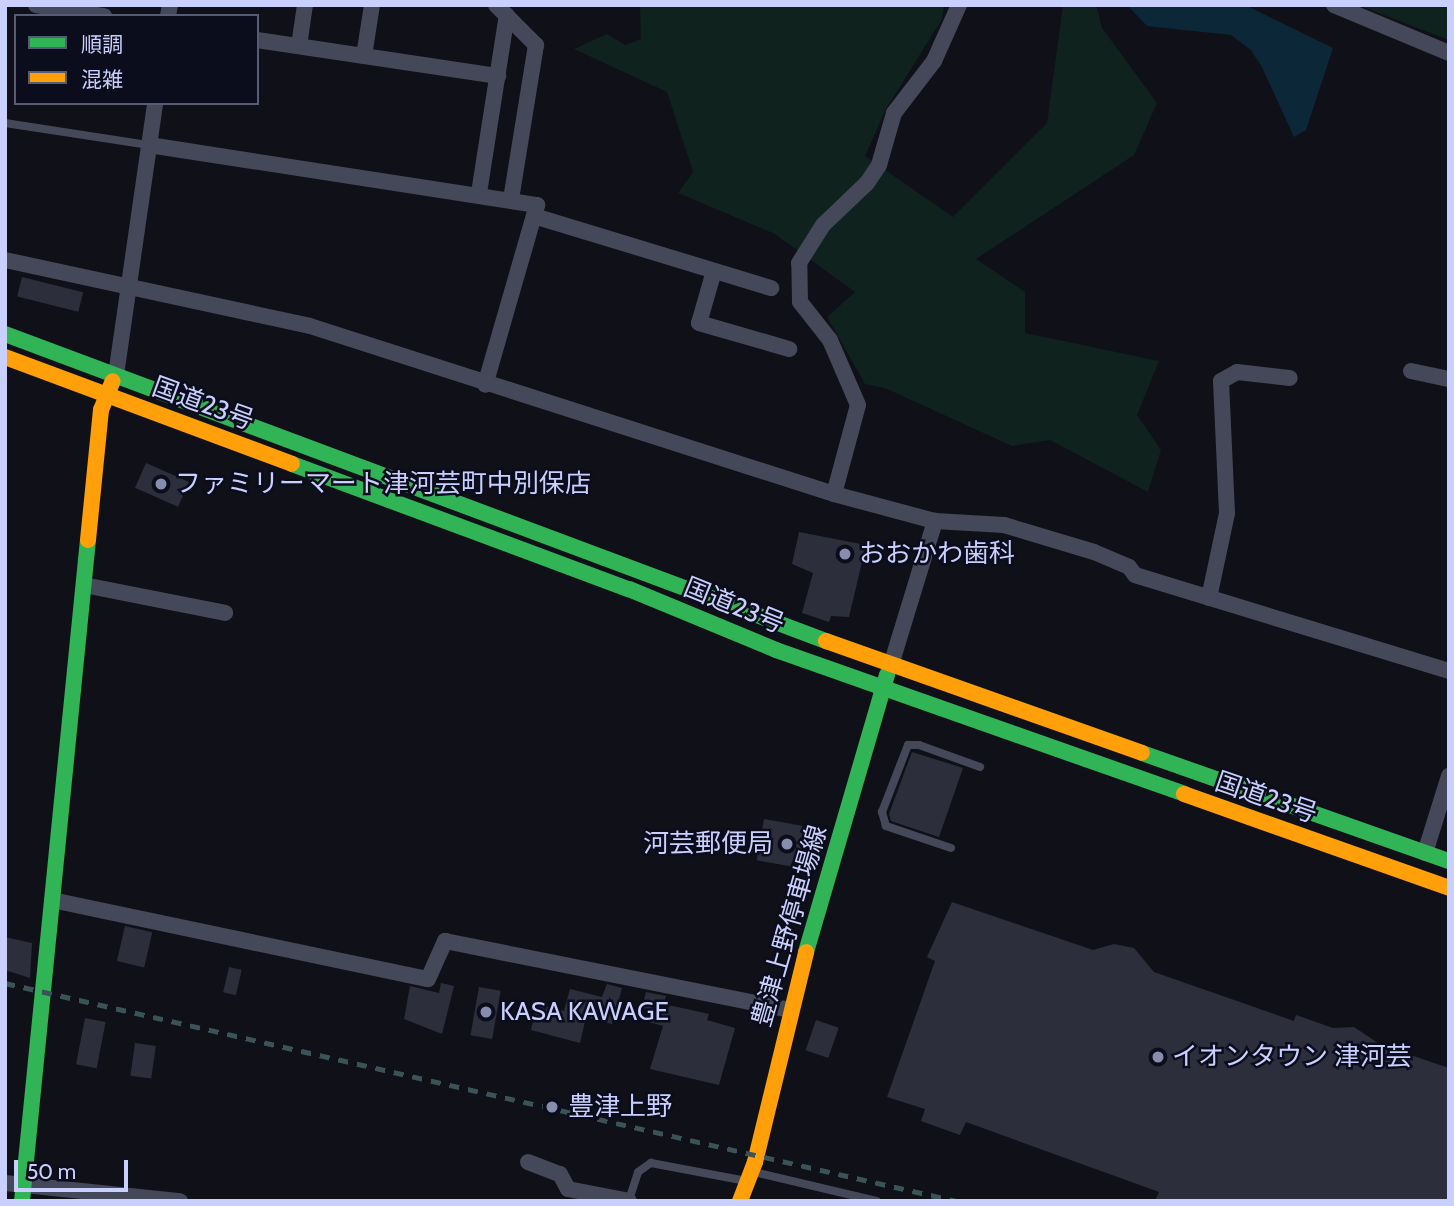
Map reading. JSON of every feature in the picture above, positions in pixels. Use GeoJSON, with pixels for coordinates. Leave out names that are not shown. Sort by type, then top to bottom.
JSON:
{"type":"FeatureCollection","features":[{"type":"Feature","properties":{"kind":"main road","name":"国道23号"},"geometry":{"type":"LineString","coordinates":[[5,334],[819,631],[891,665],[1449,862]]}},
{"type":"Feature","properties":{"kind":"main road","name":"国道23号"},"geometry":{"type":"LineString","coordinates":[[5,357],[883,687],[1449,888]]}},
{"type":"Feature","properties":{"kind":"main road"},"geometry":{"type":"LineString","coordinates":[[22,1201],[105,394],[116,375]]}},
{"type":"Feature","properties":{"kind":"main road","name":"豊津上野停車場線"},"geometry":{"type":"LineString","coordinates":[[740,1201],[791,1010],[891,665]]}},
{"type":"Feature","properties":{"kind":"street"},"geometry":{"type":"LineString","coordinates":[[36,5],[92,14]]}},
{"type":"Feature","properties":{"kind":"street"},"geometry":{"type":"LineString","coordinates":[[299,46],[305,5]]}},
{"type":"Feature","properties":{"kind":"street"},"geometry":{"type":"LineString","coordinates":[[364,56],[372,5]]}},
{"type":"Feature","properties":{"kind":"street"},"geometry":{"type":"LineString","coordinates":[[834,494],[859,405],[830,340],[800,302],[799,263],[823,225],[867,183],[879,165],[894,113],[934,61],[959,5]]}},
{"type":"Feature","properties":{"kind":"street"},"geometry":{"type":"LineString","coordinates":[[1334,5],[1449,53]]}},
{"type":"Feature","properties":{"kind":"street"},"geometry":{"type":"LineString","coordinates":[[479,193],[498,76],[501,10]]}},
{"type":"Feature","properties":{"kind":"street"},"geometry":{"type":"LineString","coordinates":[[501,10],[536,46],[511,200]]}},
{"type":"Feature","properties":{"kind":"street"},"geometry":{"type":"LineString","coordinates":[[259,40],[498,76]]}},
{"type":"Feature","properties":{"kind":"street"},"geometry":{"type":"LineString","coordinates":[[116,375],[155,105]]}},
{"type":"Feature","properties":{"kind":"street"},"geometry":{"type":"LineString","coordinates":[[149,145],[479,193],[537,205],[485,386]]}},
{"type":"Feature","properties":{"kind":"street"},"geometry":{"type":"LineString","coordinates":[[534,216],[771,288]]}},
{"type":"Feature","properties":{"kind":"street"},"geometry":{"type":"LineString","coordinates":[[5,260],[310,326],[485,386],[834,494],[935,521],[1004,525],[1094,552],[1129,566],[1135,575],[1449,671]]}},
{"type":"Feature","properties":{"kind":"street"},"geometry":{"type":"LineString","coordinates":[[714,271],[699,323],[789,349]]}},
{"type":"Feature","properties":{"kind":"street"},"geometry":{"type":"LineString","coordinates":[[1411,371],[1449,379]]}},
{"type":"Feature","properties":{"kind":"street"},"geometry":{"type":"LineString","coordinates":[[1209,598],[1227,513],[1221,381],[1237,372],[1290,378]]}},
{"type":"Feature","properties":{"kind":"street"},"geometry":{"type":"LineString","coordinates":[[891,665],[935,521]]}},
{"type":"Feature","properties":{"kind":"street"},"geometry":{"type":"LineString","coordinates":[[84,585],[225,613]]}},
{"type":"Feature","properties":{"kind":"street"},"geometry":{"type":"LineString","coordinates":[[1425,853],[1449,776]]}},
{"type":"Feature","properties":{"kind":"street"},"geometry":{"type":"LineString","coordinates":[[52,900],[428,979],[445,941],[791,1010]]}},
{"type":"Feature","properties":{"kind":"street"},"geometry":{"type":"LineString","coordinates":[[528,1163],[560,1174],[568,1189],[591,1197],[629,1200]]}},
{"type":"Feature","properties":{"kind":"street"},"geometry":{"type":"LineString","coordinates":[[5,1183],[180,1201]]}},
{"type":"Feature","properties":{"kind":"lane"},"geometry":{"type":"LineString","coordinates":[[5,123],[149,145]]}},
{"type":"Feature","properties":{"kind":"lane"},"geometry":{"type":"LineString","coordinates":[[951,848],[886,826],[882,812],[908,746],[919,745],[979,767]]}},
{"type":"Feature","properties":{"kind":"lane"},"geometry":{"type":"LineString","coordinates":[[629,1200],[638,1172],[652,1164],[748,1176],[877,1201]]}},
{"type":"Feature","properties":{"kind":"green space"},"geometry":{"type":"Polygon","coordinates":[[[640,5],[944,5],[942,19],[886,109],[865,156],[953,217],[1047,123],[1063,5],[1096,5],[1102,28],[1157,103],[1134,155],[976,259],[1025,292],[1025,333],[1159,361],[1137,415],[1161,450],[1148,492],[1050,440],[1012,446],[885,388],[865,384],[827,317],[855,292],[775,234],[678,193],[693,172],[667,92],[574,49],[607,34],[625,45],[641,39],[640,5]]]}},
{"type":"Feature","properties":{"kind":"green space"},"geometry":{"type":"Polygon","coordinates":[[[1358,5],[1449,5],[1449,40],[1358,5]]]}},
{"type":"Feature","properties":{"kind":"water"},"geometry":{"type":"Polygon","coordinates":[[[1127,5],[1245,5],[1333,48],[1306,130],[1294,137],[1262,67],[1251,50],[1231,35],[1147,26],[1127,5]]]}},
{"type":"Feature","properties":{"kind":"building"},"geometry":{"type":"Polygon","coordinates":[[[22,277],[83,292],[78,312],[17,296],[22,277]]]}},
{"type":"Feature","properties":{"kind":"building","name":"ファミリーマート津河芸町中別保店"},"geometry":{"type":"Polygon","coordinates":[[[146,463],[189,482],[178,507],[135,488],[146,463]]]}},
{"type":"Feature","properties":{"kind":"building"},"geometry":{"type":"Polygon","coordinates":[[[799,532],[866,545],[849,617],[831,616],[829,622],[802,613],[813,573],[792,564],[799,532]]]}},
{"type":"Feature","properties":{"kind":"building"},"geometry":{"type":"Polygon","coordinates":[[[912,752],[963,768],[939,837],[891,821],[889,814],[912,752]]]}},
{"type":"Feature","properties":{"kind":"building","name":"河芸郵便局"},"geometry":{"type":"Polygon","coordinates":[[[764,819],[819,829],[812,870],[757,860],[764,819]]]}},
{"type":"Feature","properties":{"kind":"building","name":"イオンタウン 津河芸"},"geometry":{"type":"Polygon","coordinates":[[[952,902],[1093,950],[1114,944],[1134,948],[1154,972],[1294,1021],[1296,1015],[1333,1028],[1354,1027],[1381,1045],[1449,1068],[1449,1201],[1155,1201],[1159,1192],[966,1122],[960,1135],[921,1121],[925,1109],[887,1097],[935,961],[927,957],[952,902]]]}},
{"type":"Feature","properties":{"kind":"building"},"geometry":{"type":"Polygon","coordinates":[[[125,926],[152,932],[144,967],[117,961],[125,926]]]}},
{"type":"Feature","properties":{"kind":"building"},"geometry":{"type":"Polygon","coordinates":[[[5,937],[32,943],[30,978],[5,970],[5,937]]]}},
{"type":"Feature","properties":{"kind":"building"},"geometry":{"type":"Polygon","coordinates":[[[229,967],[242,970],[236,995],[223,992],[229,967]]]}},
{"type":"Feature","properties":{"kind":"building"},"geometry":{"type":"Polygon","coordinates":[[[441,983],[454,986],[442,1034],[404,1019],[410,986],[439,993],[441,983]]]}},
{"type":"Feature","properties":{"kind":"building"},"geometry":{"type":"Polygon","coordinates":[[[607,984],[622,988],[612,1024],[586,1017],[580,1043],[531,1030],[537,1004],[564,1011],[570,989],[602,997],[607,984]]]}},
{"type":"Feature","properties":{"kind":"building","name":"KASA KAWAGE"},"geometry":{"type":"Polygon","coordinates":[[[479,987],[501,991],[492,1039],[470,1035],[479,987]]]}},
{"type":"Feature","properties":{"kind":"building"},"geometry":{"type":"Polygon","coordinates":[[[646,992],[666,996],[664,1004],[709,1014],[707,1020],[735,1028],[719,1085],[650,1069],[663,1026],[649,1022],[652,1010],[642,1008],[646,992]]]}},
{"type":"Feature","properties":{"kind":"building"},"geometry":{"type":"Polygon","coordinates":[[[85,1018],[106,1022],[97,1068],[76,1064],[85,1018]]]}},
{"type":"Feature","properties":{"kind":"building"},"geometry":{"type":"Polygon","coordinates":[[[816,1020],[839,1028],[828,1058],[806,1050],[816,1020]]]}},
{"type":"Feature","properties":{"kind":"building"},"geometry":{"type":"Polygon","coordinates":[[[135,1043],[156,1046],[151,1079],[130,1076],[135,1043]]]}},
{"type":"Feature","properties":{"kind":"railway"},"geometry":{"type":"LineString","coordinates":[[5,983],[956,1201]]}},
{"type":"Feature","properties":{"kind":"traffic: fast"},"geometry":{"type":"LineString","coordinates":[[5,334],[826,641]]}},
{"type":"Feature","properties":{"kind":"traffic: fast"},"geometry":{"type":"LineString","coordinates":[[292,464],[629,589],[776,650],[1184,794]]}},
{"type":"Feature","properties":{"kind":"traffic: fast"},"geometry":{"type":"LineString","coordinates":[[22,1201],[88,540]]}},
{"type":"Feature","properties":{"kind":"traffic: fast"},"geometry":{"type":"LineString","coordinates":[[806,952],[887,675]]}},
{"type":"Feature","properties":{"kind":"traffic: fast"},"geometry":{"type":"LineString","coordinates":[[1142,753],[1449,861]]}},
{"type":"Feature","properties":{"kind":"traffic: slow"},"geometry":{"type":"LineString","coordinates":[[5,357],[292,464]]}},
{"type":"Feature","properties":{"kind":"traffic: slow"},"geometry":{"type":"LineString","coordinates":[[88,540],[101,410],[113,381]]}},
{"type":"Feature","properties":{"kind":"traffic: slow"},"geometry":{"type":"LineString","coordinates":[[826,641],[1142,753]]}},
{"type":"Feature","properties":{"kind":"traffic: slow"},"geometry":{"type":"LineString","coordinates":[[1184,794],[1449,888]]}},
{"type":"Feature","properties":{"kind":"traffic: slow"},"geometry":{"type":"LineString","coordinates":[[740,1201],[755,1162],[806,952]]}},
{"type":"Feature","properties":{"kind":"place","name":"ファミリーマート津河芸町中別保店"},"geometry":{"type":"Point","coordinates":[161,484]}},
{"type":"Feature","properties":{"kind":"place","name":"おおかわ歯科"},"geometry":{"type":"Point","coordinates":[845,554]}},
{"type":"Feature","properties":{"kind":"place","name":"河芸郵便局"},"geometry":{"type":"Point","coordinates":[787,844]}},
{"type":"Feature","properties":{"kind":"place","name":"KASA KAWAGE"},"geometry":{"type":"Point","coordinates":[486,1012]}},
{"type":"Feature","properties":{"kind":"place","name":"イオンタウン 津河芸"},"geometry":{"type":"Point","coordinates":[1158,1057]}},
{"type":"Feature","properties":{"kind":"place","name":"豊津上野"},"geometry":{"type":"Point","coordinates":[552,1107]}}]}
